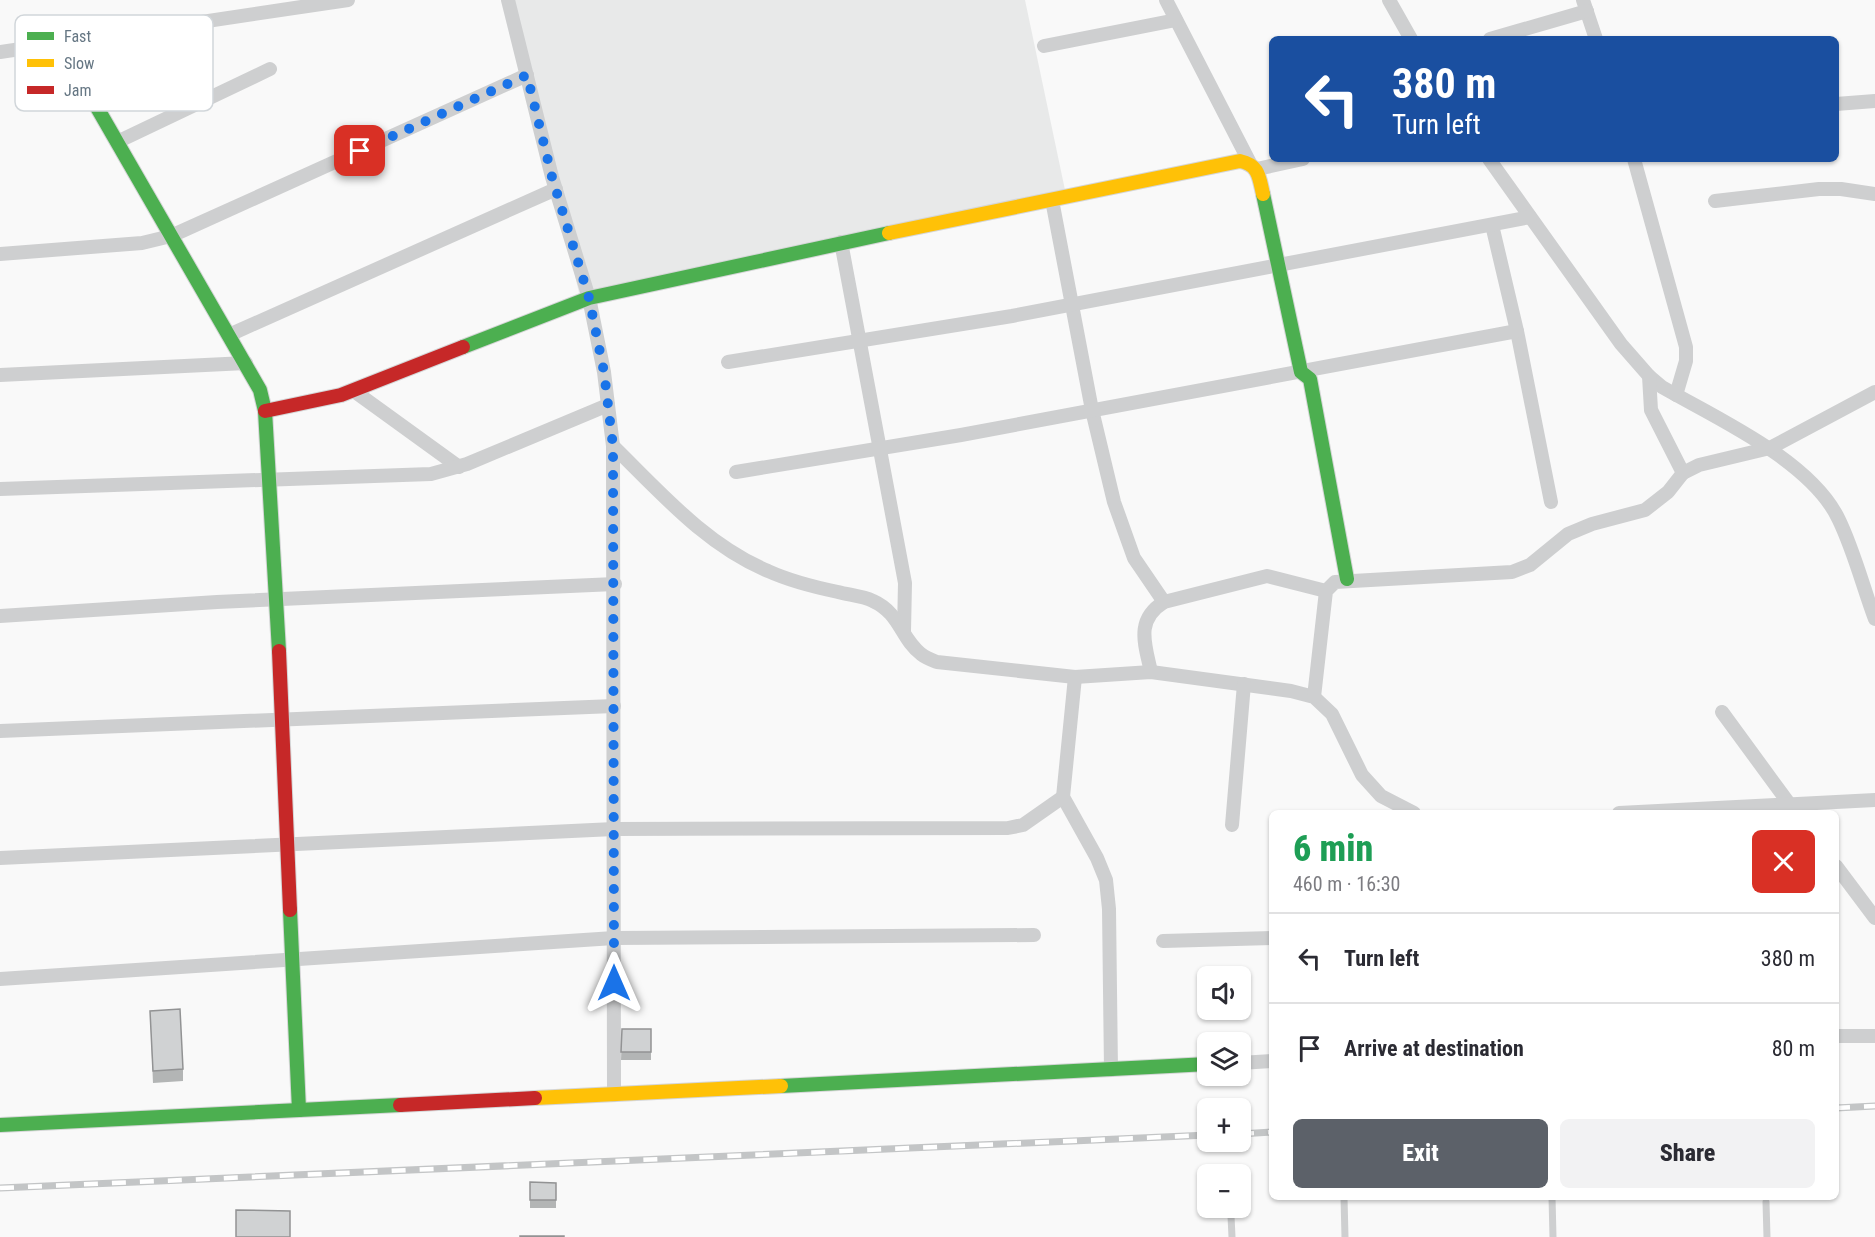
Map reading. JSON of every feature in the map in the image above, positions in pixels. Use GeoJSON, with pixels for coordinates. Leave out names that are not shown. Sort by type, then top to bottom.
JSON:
{"type":"FeatureCollection","features":[{"type":"Feature","properties":{"kind":"street"},"geometry":{"type":"LineString","coordinates":[[213,21],[348,0]]}},
{"type":"Feature","properties":{"kind":"street"},"geometry":{"type":"LineString","coordinates":[[508,0],[556,189],[589,298],[613,446],[614,1095]]}},
{"type":"Feature","properties":{"kind":"street"},"geometry":{"type":"LineString","coordinates":[[1166,0],[1253,166],[1280,266],[1301,372],[1310,379],[1347,579]]}},
{"type":"Feature","properties":{"kind":"street"},"geometry":{"type":"LineString","coordinates":[[1389,0],[1409,36]]}},
{"type":"Feature","properties":{"kind":"street"},"geometry":{"type":"LineString","coordinates":[[1499,36],[1585,6],[1595,36]]}},
{"type":"Feature","properties":{"kind":"street"},"geometry":{"type":"LineString","coordinates":[[1044,46],[1176,20]]}},
{"type":"Feature","properties":{"kind":"street"},"geometry":{"type":"LineString","coordinates":[[0,52],[15,50]]}},
{"type":"Feature","properties":{"kind":"street"},"geometry":{"type":"LineString","coordinates":[[213,96],[270,69]]}},
{"type":"Feature","properties":{"kind":"street"},"geometry":{"type":"LineString","coordinates":[[0,254],[142,243],[171,236],[527,75]]}},
{"type":"Feature","properties":{"kind":"street"},"geometry":{"type":"LineString","coordinates":[[1839,104],[1875,101]]}},
{"type":"Feature","properties":{"kind":"street"},"geometry":{"type":"LineString","coordinates":[[99,111],[260,390],[270,481],[277,600],[299,1110]]}},
{"type":"Feature","properties":{"kind":"street"},"geometry":{"type":"LineString","coordinates":[[117,142],[182,111]]}},
{"type":"Feature","properties":{"kind":"street"},"geometry":{"type":"LineString","coordinates":[[264,411],[354,391],[589,298],[841,242],[1231,162],[1253,166],[1282,162]]}},
{"type":"Feature","properties":{"kind":"street"},"geometry":{"type":"LineString","coordinates":[[1491,162],[1621,344],[1649,376],[1676,395],[1770,448],[1829,502],[1839,519],[1875,619]]}},
{"type":"Feature","properties":{"kind":"street"},"geometry":{"type":"LineString","coordinates":[[1635,162],[1686,347],[1683,375],[1676,395]]}},
{"type":"Feature","properties":{"kind":"street"},"geometry":{"type":"LineString","coordinates":[[230,335],[556,189]]}},
{"type":"Feature","properties":{"kind":"street"},"geometry":{"type":"LineString","coordinates":[[1715,201],[1819,189],[1875,194]]}},
{"type":"Feature","properties":{"kind":"street"},"geometry":{"type":"LineString","coordinates":[[1053,200],[1092,410],[1123,532],[1134,558],[1164,602]]}},
{"type":"Feature","properties":{"kind":"street"},"geometry":{"type":"LineString","coordinates":[[728,362],[1073,304],[1530,217]]}},
{"type":"Feature","properties":{"kind":"street"},"geometry":{"type":"LineString","coordinates":[[1492,225],[1517,331],[1551,502]]}},
{"type":"Feature","properties":{"kind":"street"},"geometry":{"type":"LineString","coordinates":[[841,242],[905,583],[904,631]]}},
{"type":"Feature","properties":{"kind":"street"},"geometry":{"type":"LineString","coordinates":[[736,472],[880,449],[1517,331]]}},
{"type":"Feature","properties":{"kind":"street"},"geometry":{"type":"LineString","coordinates":[[0,375],[246,363]]}},
{"type":"Feature","properties":{"kind":"street"},"geometry":{"type":"LineString","coordinates":[[1649,376],[1651,410],[1683,473]]}},
{"type":"Feature","properties":{"kind":"street"},"geometry":{"type":"LineString","coordinates":[[354,391],[459,467]]}},
{"type":"Feature","properties":{"kind":"street"},"geometry":{"type":"LineString","coordinates":[[1314,697],[1326,591],[1335,582],[1347,579],[1512,572],[1530,565],[1568,534],[1592,524],[1645,510],[1668,492],[1683,473],[1699,465],[1770,448],[1875,392]]}},
{"type":"Feature","properties":{"kind":"street"},"geometry":{"type":"LineString","coordinates":[[0,489],[431,474],[459,467],[608,405]]}},
{"type":"Feature","properties":{"kind":"street"},"geometry":{"type":"LineString","coordinates":[[613,446],[694,525],[717,542],[768,572],[814,587],[872,600],[885,608],[921,654],[937,662],[1075,677],[1151,672],[1244,684],[1314,697],[1332,714],[1362,775],[1381,796],[1408,810]]}},
{"type":"Feature","properties":{"kind":"street"},"geometry":{"type":"LineString","coordinates":[[1151,672],[1145,643],[1146,619],[1152,610],[1164,602],[1267,576],[1326,591]]}},
{"type":"Feature","properties":{"kind":"street"},"geometry":{"type":"LineString","coordinates":[[0,616],[615,584]]}},
{"type":"Feature","properties":{"kind":"street"},"geometry":{"type":"LineString","coordinates":[[1075,677],[1063,797],[1097,858],[1106,880],[1109,909],[1112,1070]]}},
{"type":"Feature","properties":{"kind":"street"},"geometry":{"type":"LineString","coordinates":[[1232,825],[1244,684]]}},
{"type":"Feature","properties":{"kind":"street"},"geometry":{"type":"LineString","coordinates":[[0,731],[615,706]]}},
{"type":"Feature","properties":{"kind":"street"},"geometry":{"type":"LineString","coordinates":[[1722,712],[1793,808]]}},
{"type":"Feature","properties":{"kind":"street"},"geometry":{"type":"LineString","coordinates":[[0,858],[614,829],[1008,828],[1023,825],[1063,797]]}},
{"type":"Feature","properties":{"kind":"street"},"geometry":{"type":"LineString","coordinates":[[1736,810],[1793,808],[1875,800]]}},
{"type":"Feature","properties":{"kind":"street"},"geometry":{"type":"LineString","coordinates":[[1839,870],[1875,918]]}},
{"type":"Feature","properties":{"kind":"street"},"geometry":{"type":"LineString","coordinates":[[0,980],[614,938],[1034,935]]}},
{"type":"Feature","properties":{"kind":"street"},"geometry":{"type":"LineString","coordinates":[[1163,941],[1269,938]]}},
{"type":"Feature","properties":{"kind":"street"},"geometry":{"type":"LineString","coordinates":[[1839,1036],[1875,1036]]}},
{"type":"Feature","properties":{"kind":"street"},"geometry":{"type":"LineString","coordinates":[[1251,1062],[1269,1061]]}},
{"type":"Feature","properties":{"kind":"street"},"geometry":{"type":"LineString","coordinates":[[0,1125],[1197,1065]]}},
{"type":"Feature","properties":{"kind":"lane"},"geometry":{"type":"LineString","coordinates":[[1344,1200],[1345,1237]]}},
{"type":"Feature","properties":{"kind":"lane"},"geometry":{"type":"LineString","coordinates":[[1551,1200],[1553,1237]]}},
{"type":"Feature","properties":{"kind":"lane"},"geometry":{"type":"LineString","coordinates":[[1766,1202],[1767,1237]]}},
{"type":"Feature","properties":{"kind":"lane"},"geometry":{"type":"LineString","coordinates":[[1231,1218],[1232,1237]]}},
{"type":"Feature","properties":{"kind":"shaded area"},"geometry":{"type":"Polygon","coordinates":[[[511,0],[1025,0],[1065,190],[579,293],[511,0]]]}},
{"type":"Feature","properties":{"kind":"building"},"geometry":{"type":"Polygon","coordinates":[[[180,1009],[183,1069],[153,1071],[150,1011],[180,1009]]]}},
{"type":"Feature","properties":{"kind":"building"},"geometry":{"type":"Polygon","coordinates":[[[622,1029],[651,1029],[651,1052],[621,1052],[622,1029]]]}},
{"type":"Feature","properties":{"kind":"building"},"geometry":{"type":"Polygon","coordinates":[[[530,1182],[556,1183],[556,1200],[530,1200],[530,1182]]]}},
{"type":"Feature","properties":{"kind":"building"},"geometry":{"type":"Polygon","coordinates":[[[236,1210],[290,1211],[290,1237],[236,1237],[236,1210]]]}},
{"type":"Feature","properties":{"kind":"building"},"geometry":{"type":"Polygon","coordinates":[[[564,1236],[564,1237],[520,1237],[564,1236]]]}},
{"type":"Feature","properties":{"kind":"railway"},"geometry":{"type":"LineString","coordinates":[[1839,1108],[1875,1106]]}},
{"type":"Feature","properties":{"kind":"railway"},"geometry":{"type":"LineString","coordinates":[[1251,1133],[1269,1132]]}},
{"type":"Feature","properties":{"kind":"railway"},"geometry":{"type":"LineString","coordinates":[[0,1188],[1197,1135]]}},
{"type":"Feature","properties":{"kind":"traffic: fast"},"geometry":{"type":"LineString","coordinates":[[99,111],[260,390],[265,411],[279,651]]}},
{"type":"Feature","properties":{"kind":"traffic: fast"},"geometry":{"type":"LineString","coordinates":[[1263,194],[1301,372],[1310,379],[1347,579]]}},
{"type":"Feature","properties":{"kind":"traffic: fast"},"geometry":{"type":"LineString","coordinates":[[463,347],[589,298],[889,233]]}},
{"type":"Feature","properties":{"kind":"traffic: fast"},"geometry":{"type":"LineString","coordinates":[[290,910],[299,1110]]}},
{"type":"Feature","properties":{"kind":"traffic: fast"},"geometry":{"type":"LineString","coordinates":[[781,1086],[1197,1065]]}},
{"type":"Feature","properties":{"kind":"traffic: fast"},"geometry":{"type":"LineString","coordinates":[[0,1125],[400,1105]]}},
{"type":"Feature","properties":{"kind":"traffic: slow"},"geometry":{"type":"LineString","coordinates":[[889,233],[1240,161],[1255,169],[1263,194]]}},
{"type":"Feature","properties":{"kind":"traffic: slow"},"geometry":{"type":"LineString","coordinates":[[535,1098],[781,1086]]}},
{"type":"Feature","properties":{"kind":"traffic: jam"},"geometry":{"type":"LineString","coordinates":[[265,411],[341,395],[463,347]]}},
{"type":"Feature","properties":{"kind":"traffic: jam"},"geometry":{"type":"LineString","coordinates":[[279,651],[290,910]]}},
{"type":"Feature","properties":{"kind":"traffic: jam"},"geometry":{"type":"LineString","coordinates":[[400,1105],[535,1098]]}},
{"type":"Feature","properties":{"kind":"route"},"geometry":{"type":"LineString","coordinates":[[360,151],[527,75],[552,177],[589,298],[604,372],[613,446],[614,983]]}}]}
